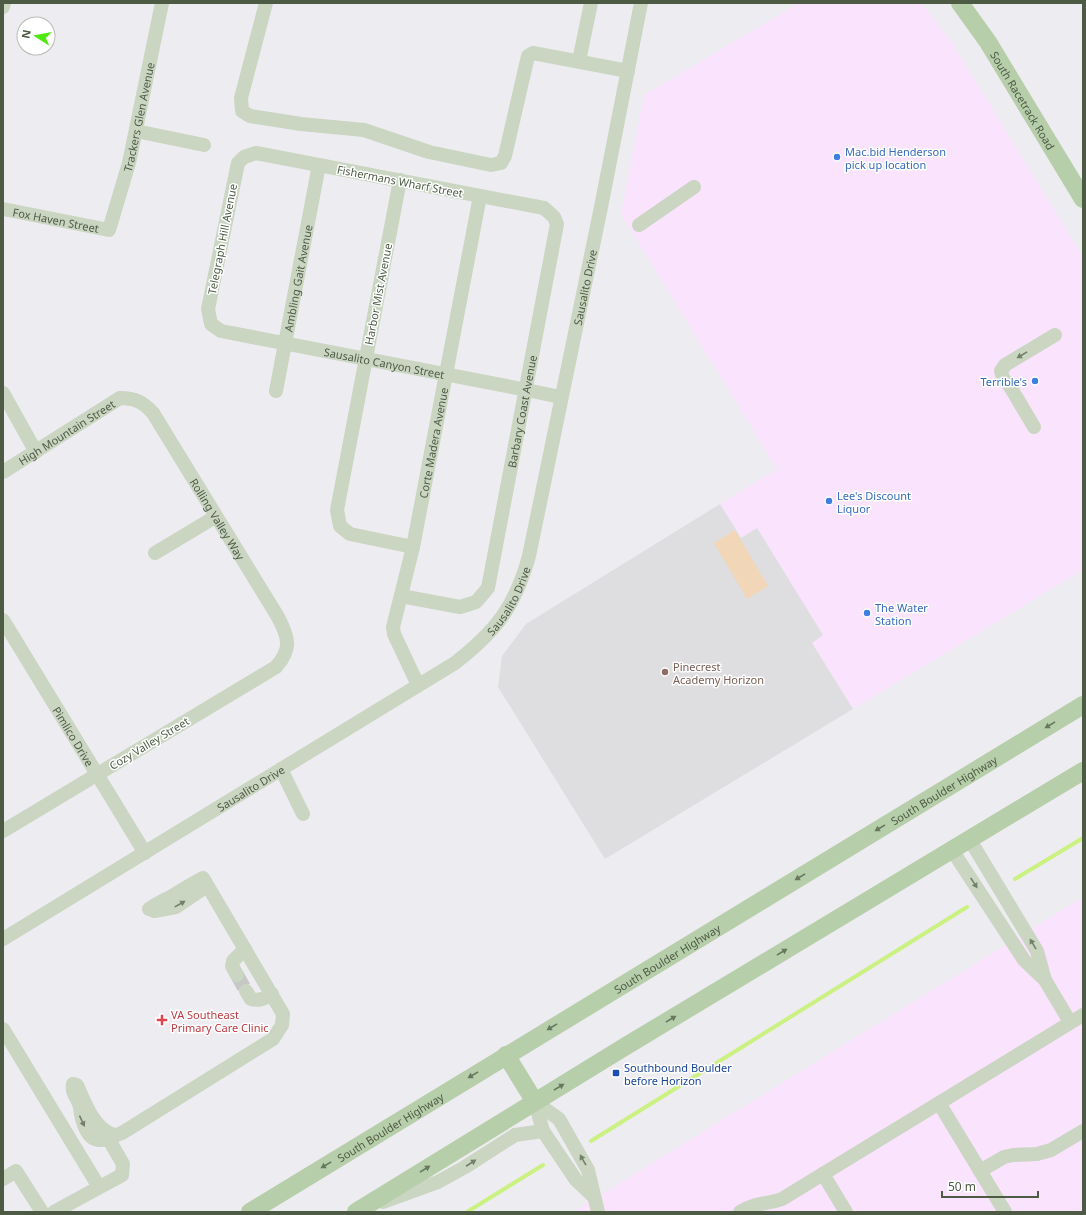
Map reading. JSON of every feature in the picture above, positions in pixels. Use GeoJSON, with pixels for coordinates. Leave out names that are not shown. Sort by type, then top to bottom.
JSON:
{"type":"FeatureCollection","features":[{"type":"Feature","properties":{"kind":"main road","name":"South Racetrack Road"},"geometry":{"type":"LineString","coordinates":[[960,3],[988,42],[1083,199]]}},
{"type":"Feature","properties":{"kind":"main road","name":"South Boulder Highway"},"geometry":{"type":"LineString","coordinates":[[250,1212],[1083,705]]}},
{"type":"Feature","properties":{"kind":"main road"},"geometry":{"type":"LineString","coordinates":[[357,1211],[1083,771]]}},
{"type":"Feature","properties":{"kind":"main road"},"geometry":{"type":"LineString","coordinates":[[506,1055],[535,1102]]}},
{"type":"Feature","properties":{"kind":"street"},"geometry":{"type":"LineString","coordinates":[[3,7],[4,3]]}},
{"type":"Feature","properties":{"kind":"street","name":"Trackers Glen Avenue"},"geometry":{"type":"LineString","coordinates":[[109,230],[129,163],[162,3]]}},
{"type":"Feature","properties":{"kind":"street"},"geometry":{"type":"LineString","coordinates":[[266,3],[241,98],[242,110],[250,116],[301,124],[364,130],[429,152],[491,165],[501,163],[505,156],[528,56],[532,53],[542,53],[628,71]]}},
{"type":"Feature","properties":{"kind":"street"},"geometry":{"type":"LineString","coordinates":[[579,61],[591,3]]}},
{"type":"Feature","properties":{"kind":"street","name":"Sausalito Drive"},"geometry":{"type":"LineString","coordinates":[[3,939],[455,663],[481,643],[499,622],[513,599],[523,576],[529,556],[641,3]]}},
{"type":"Feature","properties":{"kind":"street"},"geometry":{"type":"LineString","coordinates":[[136,130],[204,145]]}},
{"type":"Feature","properties":{"kind":"street","name":"Fishermans Wharf Street"},"geometry":{"type":"LineString","coordinates":[[244,157],[256,153],[400,180],[544,208],[554,217]]}},
{"type":"Feature","properties":{"kind":"street","name":"Telegraph Hill Avenue"},"geometry":{"type":"LineString","coordinates":[[211,324],[208,309],[238,163],[244,157]]}},
{"type":"Feature","properties":{"kind":"street","name":"Ambling Gait Avenue"},"geometry":{"type":"LineString","coordinates":[[276,391],[319,165]]}},
{"type":"Feature","properties":{"kind":"street","name":"Harbor Mist Avenue"},"geometry":{"type":"LineString","coordinates":[[400,180],[337,510],[340,526],[350,534],[413,547]]}},
{"type":"Feature","properties":{"kind":"street"},"geometry":{"type":"LineString","coordinates":[[639,225],[694,187]]}},
{"type":"Feature","properties":{"kind":"street","name":"Corte Madera Avenue"},"geometry":{"type":"LineString","coordinates":[[418,685],[394,634],[393,627],[413,547],[480,196]]}},
{"type":"Feature","properties":{"kind":"street","name":"Fox Haven Street"},"geometry":{"type":"LineString","coordinates":[[3,209],[109,230]]}},
{"type":"Feature","properties":{"kind":"street","name":"Barbary Coast Avenue"},"geometry":{"type":"LineString","coordinates":[[401,596],[460,607],[476,602],[488,588],[527,390],[557,224],[554,217]]}},
{"type":"Feature","properties":{"kind":"street","name":"Sausalito Canyon Street"},"geometry":{"type":"LineString","coordinates":[[211,324],[221,331],[560,397]]}},
{"type":"Feature","properties":{"kind":"street"},"geometry":{"type":"LineString","coordinates":[[1034,428],[1011,388],[1003,378],[1001,371],[1005,365],[1055,335]]}},
{"type":"Feature","properties":{"kind":"street"},"geometry":{"type":"LineString","coordinates":[[3,393],[36,452]]}},
{"type":"Feature","properties":{"kind":"street","name":"High Mountain Street"},"geometry":{"type":"LineString","coordinates":[[3,472],[120,398],[132,398]]}},
{"type":"Feature","properties":{"kind":"street","name":"Rolling Valley Way"},"geometry":{"type":"LineString","coordinates":[[132,398],[144,404],[153,413],[215,517],[278,617],[287,634],[288,649]]}},
{"type":"Feature","properties":{"kind":"street"},"geometry":{"type":"LineString","coordinates":[[155,553],[215,517]]}},
{"type":"Feature","properties":{"kind":"street","name":"Pimlico Drive"},"geometry":{"type":"LineString","coordinates":[[3,620],[96,775],[145,853]]}},
{"type":"Feature","properties":{"kind":"street","name":"Cozy Valley Street"},"geometry":{"type":"LineString","coordinates":[[3,831],[276,668],[288,649]]}},
{"type":"Feature","properties":{"kind":"street"},"geometry":{"type":"LineString","coordinates":[[281,769],[303,814]]}},
{"type":"Feature","properties":{"kind":"street"},"geometry":{"type":"LineString","coordinates":[[970,840],[1037,951],[1045,980],[1070,1022]]}},
{"type":"Feature","properties":{"kind":"street"},"geometry":{"type":"LineString","coordinates":[[952,850],[1024,960],[1045,980]]}},
{"type":"Feature","properties":{"kind":"street"},"geometry":{"type":"LineString","coordinates":[[54,1212],[122,1175],[123,1164],[111,1137],[130,1128],[273,1039],[282,1025],[283,1014],[205,882]]}},
{"type":"Feature","properties":{"kind":"street"},"geometry":{"type":"LineString","coordinates":[[237,974],[232,966],[233,961],[245,949]]}},
{"type":"Feature","properties":{"kind":"street"},"geometry":{"type":"LineString","coordinates":[[246,991],[251,999],[255,1000],[261,1000],[272,994]]}},
{"type":"Feature","properties":{"kind":"street"},"geometry":{"type":"LineString","coordinates":[[740,1212],[759,1203],[770,1203],[782,1199],[1083,1014]]}},
{"type":"Feature","properties":{"kind":"street"},"geometry":{"type":"LineString","coordinates":[[3,1029],[99,1187]]}},
{"type":"Feature","properties":{"kind":"street"},"geometry":{"type":"LineString","coordinates":[[535,1102],[543,1131],[576,1180],[594,1197]]}},
{"type":"Feature","properties":{"kind":"street"},"geometry":{"type":"LineString","coordinates":[[535,1102],[559,1119],[588,1170],[598,1212]]}},
{"type":"Feature","properties":{"kind":"street"},"geometry":{"type":"LineString","coordinates":[[939,1103],[1005,1212]]}},
{"type":"Feature","properties":{"kind":"street"},"geometry":{"type":"LineString","coordinates":[[980,1171],[1004,1157],[1013,1154],[1037,1154],[1051,1150],[1083,1130]]}},
{"type":"Feature","properties":{"kind":"street"},"geometry":{"type":"LineString","coordinates":[[357,1211],[438,1182],[465,1167],[515,1134],[543,1131]]}},
{"type":"Feature","properties":{"kind":"street"},"geometry":{"type":"LineString","coordinates":[[4,1176],[16,1171],[42,1212]]}},
{"type":"Feature","properties":{"kind":"street"},"geometry":{"type":"LineString","coordinates":[[823,1174],[846,1212]]}},
{"type":"Feature","properties":{"kind":"shaded area"},"geometry":{"type":"Polygon","coordinates":[[[799,3],[921,3],[951,41],[1083,257],[1083,570],[853,709],[811,643],[823,635],[756,529],[741,538],[720,504],[777,469],[621,214],[644,95],[799,3]]]}},
{"type":"Feature","properties":{"kind":"shaded area","name":"Pinecrest Academy Horizon"},"geometry":{"type":"Polygon","coordinates":[[[720,504],[741,538],[757,528],[823,635],[812,643],[853,709],[605,859],[498,687],[502,656],[526,624],[720,504]]]}},
{"type":"Feature","properties":{"kind":"shaded area"},"geometry":{"type":"Polygon","coordinates":[[[735,530],[768,586],[747,599],[714,543],[735,530]]]}},
{"type":"Feature","properties":{"kind":"shaded area"},"geometry":{"type":"Polygon","coordinates":[[[1083,897],[1083,1212],[573,1212],[1083,897]]]}},
{"type":"Feature","properties":{"kind":"waterway"},"geometry":{"type":"LineString","coordinates":[[1015,879],[1083,838]]}},
{"type":"Feature","properties":{"kind":"waterway"},"geometry":{"type":"LineString","coordinates":[[591,1141],[967,907]]}},
{"type":"Feature","properties":{"kind":"waterway"},"geometry":{"type":"LineString","coordinates":[[467,1212],[543,1165]]}},
{"type":"Feature","properties":{"kind":"tunnel"},"geometry":{"type":"LineString","coordinates":[[237,975],[246,991]]}},
{"type":"Feature","properties":{"kind":"place","name":"Mac.bid Henderson pick up location"},"geometry":{"type":"Point","coordinates":[837,157]}},
{"type":"Feature","properties":{"kind":"place","name":"Terrible's"},"geometry":{"type":"Point","coordinates":[1035,381]}},
{"type":"Feature","properties":{"kind":"place","name":"Lee's Discount Liquor"},"geometry":{"type":"Point","coordinates":[829,501]}},
{"type":"Feature","properties":{"kind":"place","name":"The Water Station"},"geometry":{"type":"Point","coordinates":[867,613]}},
{"type":"Feature","properties":{"kind":"place","name":"Pinecrest Academy Horizon"},"geometry":{"type":"Point","coordinates":[665,672]}},
{"type":"Feature","properties":{"kind":"place","name":"VA Southeast Primary Care Clinic"},"geometry":{"type":"Point","coordinates":[162,1020]}},
{"type":"Feature","properties":{"kind":"place","name":"Southbound Boulder before Horizon"},"geometry":{"type":"Point","coordinates":[616,1073]}}]}
